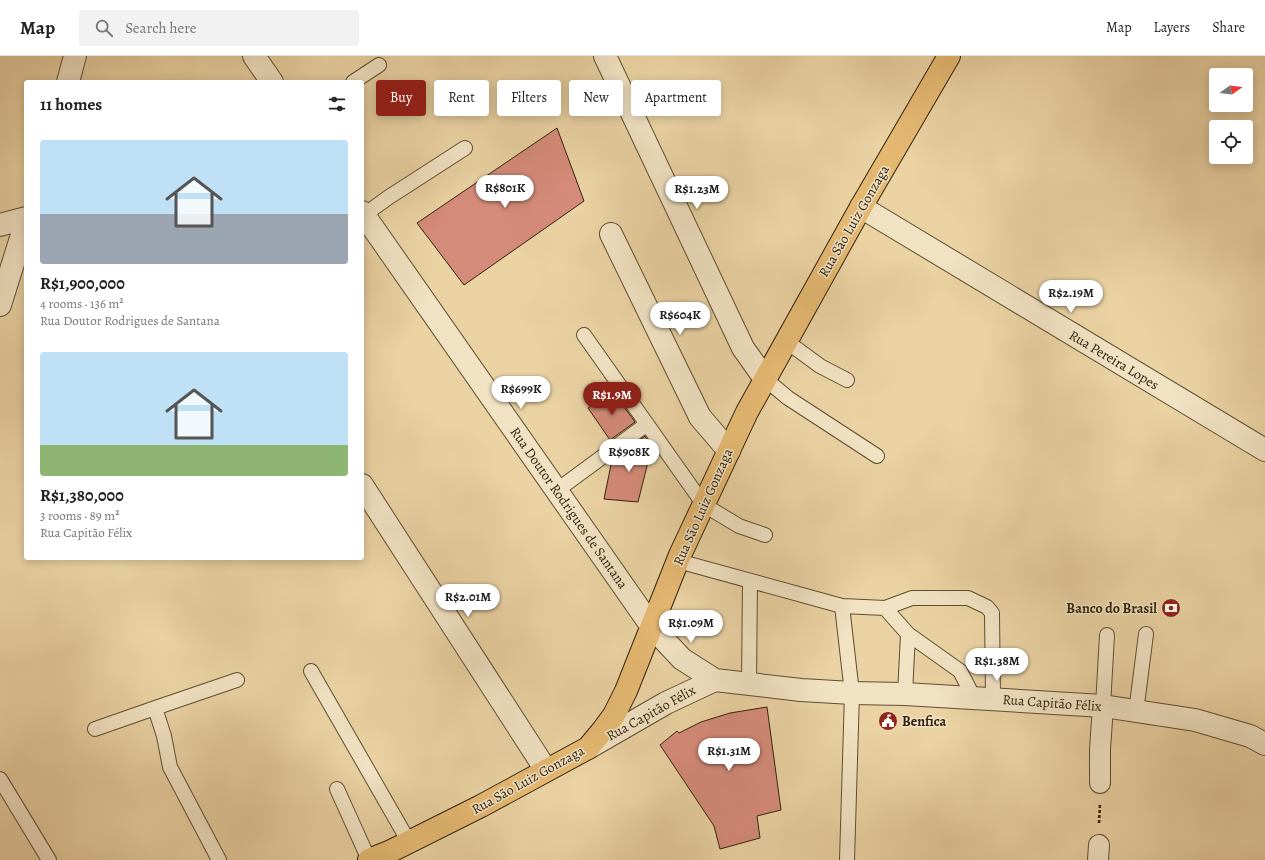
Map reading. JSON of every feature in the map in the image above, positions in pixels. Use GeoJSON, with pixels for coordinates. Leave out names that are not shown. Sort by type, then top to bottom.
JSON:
{"type":"FeatureCollection","features":[{"type":"Feature","properties":{"kind":"main road","name":"Rua São Luiz Gonzaga"},"geometry":{"type":"LineString","coordinates":[[379,858],[482,806],[588,748],[614,715],[626,691],[678,561],[747,412],[861,207],[949,56]]}},
{"type":"Feature","properties":{"kind":"street"},"geometry":{"type":"LineString","coordinates":[[69,80],[75,56]]}},
{"type":"Feature","properties":{"kind":"street"},"geometry":{"type":"LineString","coordinates":[[254,56],[271,80]]}},
{"type":"Feature","properties":{"kind":"street"},"geometry":{"type":"LineString","coordinates":[[605,56],[743,348],[765,379]]}},
{"type":"Feature","properties":{"kind":"street","name":"Rua Pereira Lopes"},"geometry":{"type":"LineString","coordinates":[[861,207],[1265,450]]}},
{"type":"Feature","properties":{"kind":"street","name":"Rua Doutor Rodrigues de Santana"},"geometry":{"type":"LineString","coordinates":[[364,215],[652,628]]}},
{"type":"Feature","properties":{"kind":"street"},"geometry":{"type":"LineString","coordinates":[[0,225],[24,219]]}},
{"type":"Feature","properties":{"kind":"street"},"geometry":{"type":"LineString","coordinates":[[0,305],[24,228]]}},
{"type":"Feature","properties":{"kind":"street"},"geometry":{"type":"LineString","coordinates":[[611,234],[700,417],[729,451]]}},
{"type":"Feature","properties":{"kind":"street"},"geometry":{"type":"LineString","coordinates":[[364,488],[546,770]]}},
{"type":"Feature","properties":{"kind":"street","name":"Rua Capitão Félix"},"geometry":{"type":"LineString","coordinates":[[652,628],[682,659],[715,680],[749,685],[852,693],[984,698],[1103,706],[1195,720],[1250,736],[1265,744]]}},
{"type":"Feature","properties":{"kind":"street","name":"Rua Capitão Félix"},"geometry":{"type":"LineString","coordinates":[[588,748],[666,703],[715,680]]}},
{"type":"Feature","properties":{"kind":"street"},"geometry":{"type":"LineString","coordinates":[[1100,783],[1100,749],[1103,706]]}},
{"type":"Feature","properties":{"kind":"lane"},"geometry":{"type":"LineString","coordinates":[[356,80],[379,65]]}},
{"type":"Feature","properties":{"kind":"lane"},"geometry":{"type":"LineString","coordinates":[[364,213],[464,148]]}},
{"type":"Feature","properties":{"kind":"lane"},"geometry":{"type":"LineString","coordinates":[[584,335],[704,505],[739,526],[765,535]]}},
{"type":"Feature","properties":{"kind":"lane"},"geometry":{"type":"LineString","coordinates":[[786,341],[820,366],[847,380]]}},
{"type":"Feature","properties":{"kind":"lane"},"geometry":{"type":"LineString","coordinates":[[765,379],[788,398],[877,456]]}},
{"type":"Feature","properties":{"kind":"lane"},"geometry":{"type":"LineString","coordinates":[[556,491],[647,424]]}},
{"type":"Feature","properties":{"kind":"lane"},"geometry":{"type":"LineString","coordinates":[[678,561],[842,606],[885,608],[912,598],[968,598],[987,607],[992,613],[984,698]]}},
{"type":"Feature","properties":{"kind":"lane"},"geometry":{"type":"LineString","coordinates":[[749,685],[750,581]]}},
{"type":"Feature","properties":{"kind":"lane"},"geometry":{"type":"LineString","coordinates":[[842,606],[852,693],[847,860]]}},
{"type":"Feature","properties":{"kind":"lane"},"geometry":{"type":"LineString","coordinates":[[885,608],[908,634],[960,671],[984,698]]}},
{"type":"Feature","properties":{"kind":"lane"},"geometry":{"type":"LineString","coordinates":[[905,694],[908,634]]}},
{"type":"Feature","properties":{"kind":"lane"},"geometry":{"type":"LineString","coordinates":[[1136,712],[1146,634]]}},
{"type":"Feature","properties":{"kind":"lane"},"geometry":{"type":"LineString","coordinates":[[1103,706],[1107,636]]}},
{"type":"Feature","properties":{"kind":"lane"},"geometry":{"type":"LineString","coordinates":[[311,671],[409,842]]}},
{"type":"Feature","properties":{"kind":"lane"},"geometry":{"type":"LineString","coordinates":[[95,729],[237,680]]}},
{"type":"Feature","properties":{"kind":"lane"},"geometry":{"type":"LineString","coordinates":[[156,708],[164,736],[170,767],[219,860]]}},
{"type":"Feature","properties":{"kind":"lane"},"geometry":{"type":"LineString","coordinates":[[0,779],[49,860]]}},
{"type":"Feature","properties":{"kind":"lane"},"geometry":{"type":"LineString","coordinates":[[337,789],[379,858]]}},
{"type":"Feature","properties":{"kind":"path"},"geometry":{"type":"LineString","coordinates":[[1098,853],[1100,783]]}},
{"type":"Feature","properties":{"kind":"building"},"geometry":{"type":"Polygon","coordinates":[[[557,128],[584,201],[464,285],[417,223],[557,128]]]}},
{"type":"Feature","properties":{"kind":"building"},"geometry":{"type":"Polygon","coordinates":[[[614,393],[635,422],[610,440],[588,408],[614,393]]]}},
{"type":"Feature","properties":{"kind":"building"},"geometry":{"type":"Polygon","coordinates":[[[645,436],[652,446],[638,502],[604,499],[612,460],[645,436]]]}},
{"type":"Feature","properties":{"kind":"building"},"geometry":{"type":"Polygon","coordinates":[[[767,707],[781,810],[757,816],[760,838],[720,849],[714,826],[660,745],[677,731],[679,733],[701,722],[730,713],[767,707]]]}},
{"type":"Feature","properties":{"kind":"place","name":"Banco do Brasil"},"geometry":{"type":"Point","coordinates":[1171,608]}},
{"type":"Feature","properties":{"kind":"place","name":"Benfica"},"geometry":{"type":"Point","coordinates":[888,721]}}]}
